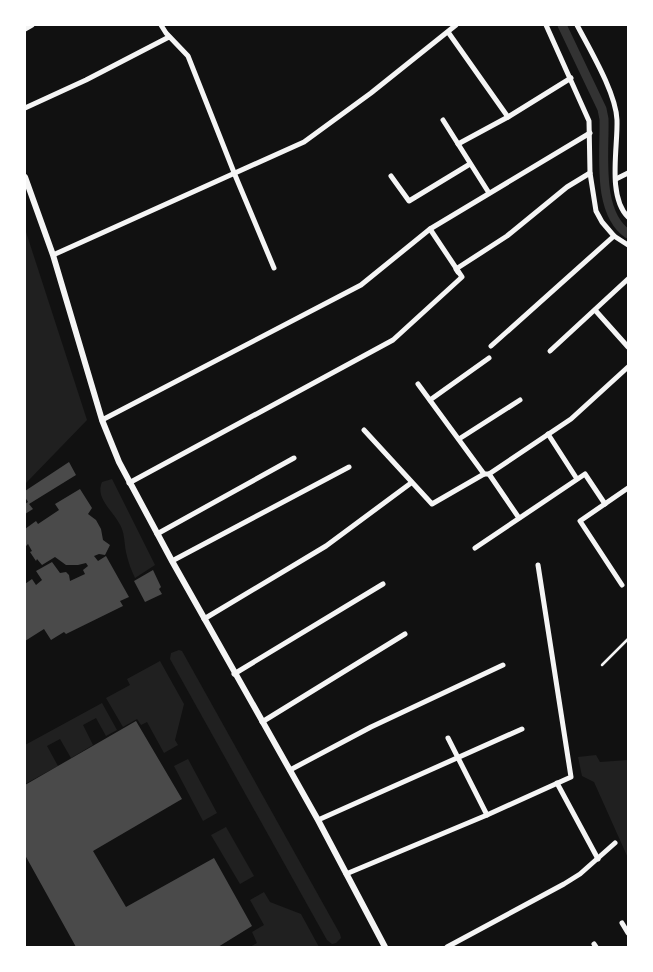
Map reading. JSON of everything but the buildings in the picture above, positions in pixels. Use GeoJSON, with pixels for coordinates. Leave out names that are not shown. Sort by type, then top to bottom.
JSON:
{"type":"FeatureCollection","features":[{"type":"Feature","properties":{"kind":"street"},"geometry":{"type":"LineString","coordinates":[[25,29],[32,25]]}},
{"type":"Feature","properties":{"kind":"street"},"geometry":{"type":"LineString","coordinates":[[161,25],[169,37],[188,56],[234,174],[274,268]]}},
{"type":"Feature","properties":{"kind":"street"},"geometry":{"type":"LineString","coordinates":[[54,255],[304,142],[372,93],[456,25]]}},
{"type":"Feature","properties":{"kind":"street"},"geometry":{"type":"LineString","coordinates":[[546,25],[590,121],[590,173],[596,211],[602,222],[614,236],[628,245]]}},
{"type":"Feature","properties":{"kind":"street"},"geometry":{"type":"LineString","coordinates":[[577,25],[607,86],[616,112],[614,165],[620,206],[628,217]]}},
{"type":"Feature","properties":{"kind":"street"},"geometry":{"type":"LineString","coordinates":[[448,32],[508,117]]}},
{"type":"Feature","properties":{"kind":"street"},"geometry":{"type":"LineString","coordinates":[[25,108],[86,80],[169,37]]}},
{"type":"Feature","properties":{"kind":"street"},"geometry":{"type":"LineString","coordinates":[[458,144],[508,117],[571,78]]}},
{"type":"Feature","properties":{"kind":"street"},"geometry":{"type":"LineString","coordinates":[[442,120],[488,193]]}},
{"type":"Feature","properties":{"kind":"street"},"geometry":{"type":"LineString","coordinates":[[102,420],[361,285],[430,229],[590,133]]}},
{"type":"Feature","properties":{"kind":"street"},"geometry":{"type":"LineString","coordinates":[[392,176],[409,202],[470,164]]}},
{"type":"Feature","properties":{"kind":"street"},"geometry":{"type":"LineString","coordinates":[[456,270],[507,236],[567,187],[590,173]]}},
{"type":"Feature","properties":{"kind":"street"},"geometry":{"type":"LineString","coordinates":[[616,179],[628,173]]}},
{"type":"Feature","properties":{"kind":"street"},"geometry":{"type":"LineString","coordinates":[[25,177],[28,192],[54,255],[102,420],[129,483],[234,674],[318,820],[385,947]]}},
{"type":"Feature","properties":{"kind":"street"},"geometry":{"type":"LineString","coordinates":[[129,483],[393,340],[462,277],[430,229]]}},
{"type":"Feature","properties":{"kind":"street"},"geometry":{"type":"LineString","coordinates":[[491,346],[614,236]]}},
{"type":"Feature","properties":{"kind":"street"},"geometry":{"type":"LineString","coordinates":[[550,351],[628,280]]}},
{"type":"Feature","properties":{"kind":"street"},"geometry":{"type":"LineString","coordinates":[[595,310],[628,347]]}},
{"type":"Feature","properties":{"kind":"street"},"geometry":{"type":"LineString","coordinates":[[430,400],[489,358]]}},
{"type":"Feature","properties":{"kind":"street"},"geometry":{"type":"LineString","coordinates":[[364,430],[432,504],[487,474],[571,419],[628,367]]}},
{"type":"Feature","properties":{"kind":"street"},"geometry":{"type":"LineString","coordinates":[[418,384],[520,518]]}},
{"type":"Feature","properties":{"kind":"street"},"geometry":{"type":"LineString","coordinates":[[459,439],[520,400]]}},
{"type":"Feature","properties":{"kind":"street"},"geometry":{"type":"LineString","coordinates":[[548,434],[576,479]]}},
{"type":"Feature","properties":{"kind":"street"},"geometry":{"type":"LineString","coordinates":[[158,534],[294,458]]}},
{"type":"Feature","properties":{"kind":"street"},"geometry":{"type":"LineString","coordinates":[[172,561],[349,467]]}},
{"type":"Feature","properties":{"kind":"street"},"geometry":{"type":"LineString","coordinates":[[475,548],[585,474],[605,504]]}},
{"type":"Feature","properties":{"kind":"street"},"geometry":{"type":"LineString","coordinates":[[204,619],[326,546],[412,483]]}},
{"type":"Feature","properties":{"kind":"street"},"geometry":{"type":"LineString","coordinates":[[622,585],[580,521],[628,488]]}},
{"type":"Feature","properties":{"kind":"street"},"geometry":{"type":"LineString","coordinates":[[346,874],[570,777],[538,565]]}},
{"type":"Feature","properties":{"kind":"street"},"geometry":{"type":"LineString","coordinates":[[234,674],[383,584]]}},
{"type":"Feature","properties":{"kind":"street"},"geometry":{"type":"LineString","coordinates":[[262,722],[405,634]]}},
{"type":"Feature","properties":{"kind":"street"},"geometry":{"type":"LineString","coordinates":[[290,770],[371,728],[503,665]]}},
{"type":"Feature","properties":{"kind":"street"},"geometry":{"type":"LineString","coordinates":[[318,820],[522,729]]}},
{"type":"Feature","properties":{"kind":"street"},"geometry":{"type":"LineString","coordinates":[[448,738],[486,815]]}},
{"type":"Feature","properties":{"kind":"street"},"geometry":{"type":"LineString","coordinates":[[557,783],[598,859]]}},
{"type":"Feature","properties":{"kind":"street"},"geometry":{"type":"LineString","coordinates":[[447,947],[564,884],[598,859],[615,843]]}},
{"type":"Feature","properties":{"kind":"street"},"geometry":{"type":"LineString","coordinates":[[622,923],[628,933]]}},
{"type":"Feature","properties":{"kind":"lane"},"geometry":{"type":"LineString","coordinates":[[602,665],[628,639]]}},
{"type":"Feature","properties":{"kind":"shaded area"},"geometry":{"type":"Polygon","coordinates":[[[25,229],[87,420],[25,484],[25,229]]]}},
{"type":"Feature","properties":{"kind":"shaded area"},"geometry":{"type":"Polygon","coordinates":[[[112,479],[155,565],[135,578],[126,552],[121,526],[102,499],[100,488],[102,482],[112,479]]]}},
{"type":"Feature","properties":{"kind":"shaded area"},"geometry":{"type":"Polygon","coordinates":[[[179,650],[182,651],[340,934],[341,938],[336,943],[332,944],[327,940],[170,659],[171,653],[179,650]]]}},
{"type":"Feature","properties":{"kind":"shaded area"},"geometry":{"type":"Polygon","coordinates":[[[160,661],[184,704],[175,740],[178,745],[164,753],[147,722],[141,725],[137,719],[123,727],[106,698],[130,685],[127,679],[160,661]]]}},
{"type":"Feature","properties":{"kind":"shaded area"},"geometry":{"type":"Polygon","coordinates":[[[102,703],[117,730],[106,736],[96,718],[83,725],[93,745],[71,758],[60,739],[47,746],[58,766],[25,784],[25,745],[102,703]]]}},
{"type":"Feature","properties":{"kind":"shaded area"},"geometry":{"type":"Polygon","coordinates":[[[596,755],[600,762],[628,760],[628,858],[594,782],[582,776],[578,757],[596,755]]]}},
{"type":"Feature","properties":{"kind":"shaded area"},"geometry":{"type":"Polygon","coordinates":[[[188,759],[217,813],[203,821],[174,766],[188,759]]]}},
{"type":"Feature","properties":{"kind":"shaded area"},"geometry":{"type":"Polygon","coordinates":[[[226,827],[254,876],[240,884],[211,835],[226,827]]]}},
{"type":"Feature","properties":{"kind":"shaded area"},"geometry":{"type":"Polygon","coordinates":[[[264,892],[270,902],[301,914],[319,947],[250,947],[257,943],[252,932],[264,925],[250,900],[264,892]]]}},
{"type":"Feature","properties":{"kind":"waterway"},"geometry":{"type":"LineString","coordinates":[[562,25],[602,109],[604,119],[604,181],[607,197],[611,212],[618,224],[628,234]]}}]}
